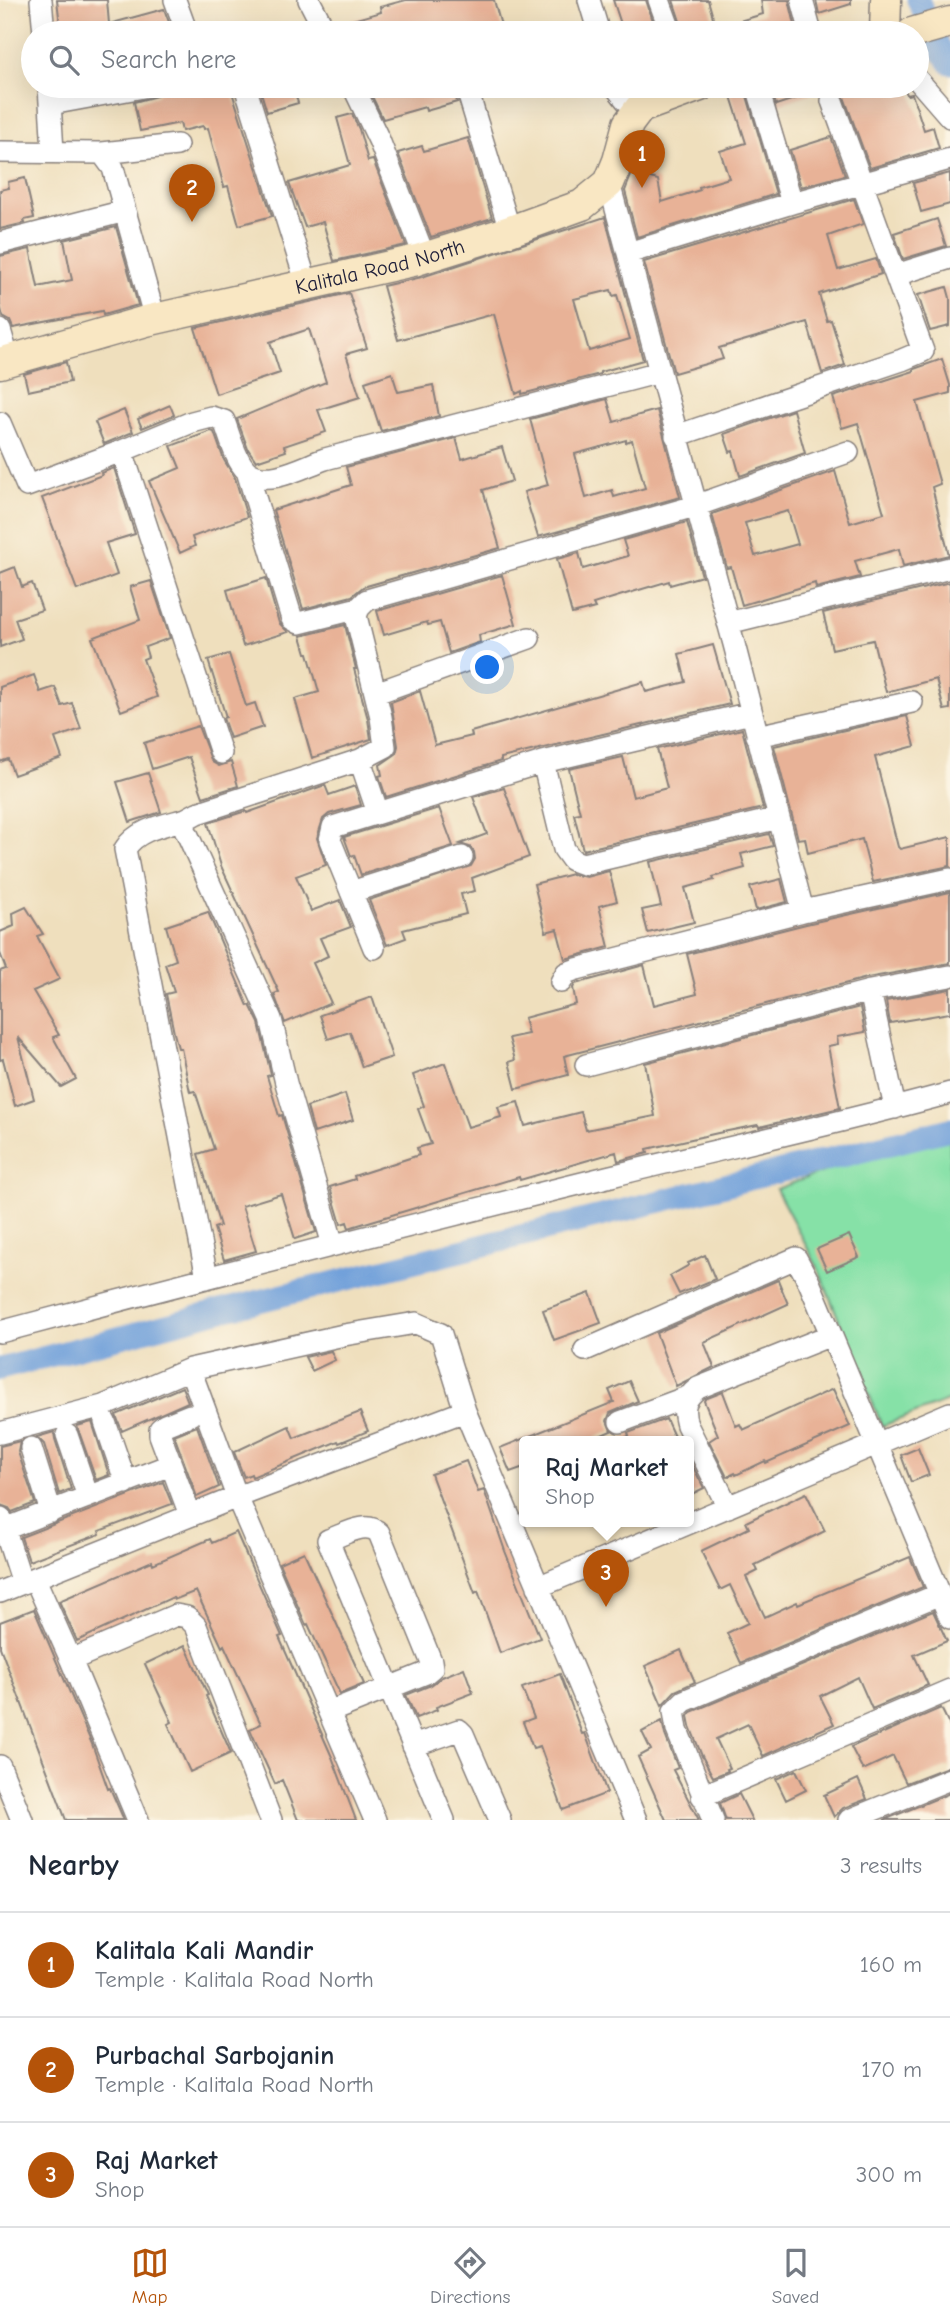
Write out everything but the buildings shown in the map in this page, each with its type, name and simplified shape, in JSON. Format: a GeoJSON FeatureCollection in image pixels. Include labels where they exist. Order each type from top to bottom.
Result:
{"type":"FeatureCollection","features":[{"type":"Feature","properties":{"kind":"street"},"geometry":{"type":"LineString","coordinates":[[41,0],[43,21]]}},
{"type":"Feature","properties":{"kind":"street"},"geometry":{"type":"LineString","coordinates":[[175,0],[183,21]]}},
{"type":"Feature","properties":{"kind":"street"},"geometry":{"type":"LineString","coordinates":[[309,0],[320,21]]}},
{"type":"Feature","properties":{"kind":"street"},"geometry":{"type":"LineString","coordinates":[[589,0],[595,21]]}},
{"type":"Feature","properties":{"kind":"street"},"geometry":{"type":"LineString","coordinates":[[659,0],[667,21]]}},
{"type":"Feature","properties":{"kind":"street"},"geometry":{"type":"LineString","coordinates":[[802,0],[808,21]]}},
{"type":"Feature","properties":{"kind":"street"},"geometry":{"type":"LineString","coordinates":[[885,21],[886,0]]}},
{"type":"Feature","properties":{"kind":"street"},"geometry":{"type":"LineString","coordinates":[[929,28],[950,22]]}},
{"type":"Feature","properties":{"kind":"street"},"geometry":{"type":"LineString","coordinates":[[929,93],[950,117]]}},
{"type":"Feature","properties":{"kind":"street"},"geometry":{"type":"LineString","coordinates":[[50,98],[53,152]]}},
{"type":"Feature","properties":{"kind":"street"},"geometry":{"type":"LineString","coordinates":[[249,98],[307,285]]}},
{"type":"Feature","properties":{"kind":"street"},"geometry":{"type":"LineString","coordinates":[[359,98],[379,140],[425,258]]}},
{"type":"Feature","properties":{"kind":"street"},"geometry":{"type":"LineString","coordinates":[[470,98],[510,231]]}},
{"type":"Feature","properties":{"kind":"street"},"geometry":{"type":"LineString","coordinates":[[624,98],[640,108]]}},
{"type":"Feature","properties":{"kind":"street"},"geometry":{"type":"LineString","coordinates":[[665,98],[640,108],[628,124],[609,183],[803,911]]}},
{"type":"Feature","properties":{"kind":"street"},"geometry":{"type":"LineString","coordinates":[[761,98],[792,203]]}},
{"type":"Feature","properties":{"kind":"street"},"geometry":{"type":"LineString","coordinates":[[676,436],[923,351],[832,101]]}},
{"type":"Feature","properties":{"kind":"street"},"geometry":{"type":"LineString","coordinates":[[0,152],[102,153],[177,145]]}},
{"type":"Feature","properties":{"kind":"street"},"geometry":{"type":"LineString","coordinates":[[102,153],[113,168],[155,319]]}},
{"type":"Feature","properties":{"kind":"street"},"geometry":{"type":"LineString","coordinates":[[628,253],[950,159]]}},
{"type":"Feature","properties":{"kind":"street","name":"Kalitala Road North"},"geometry":{"type":"LineString","coordinates":[[4,362],[155,319],[425,258],[582,205],[609,183]]}},
{"type":"Feature","properties":{"kind":"street"},"geometry":{"type":"LineString","coordinates":[[0,243],[125,211]]}},
{"type":"Feature","properties":{"kind":"street"},"geometry":{"type":"LineString","coordinates":[[896,275],[950,258]]}},
{"type":"Feature","properties":{"kind":"street"},"geometry":{"type":"LineString","coordinates":[[0,330],[4,362]]}},
{"type":"Feature","properties":{"kind":"street"},"geometry":{"type":"LineString","coordinates":[[247,471],[261,477],[275,477],[325,459],[660,372]]}},
{"type":"Feature","properties":{"kind":"street"},"geometry":{"type":"LineString","coordinates":[[0,423],[27,486],[192,422],[211,417],[224,421],[239,460],[247,471],[292,619],[299,623],[359,608]]}},
{"type":"Feature","properties":{"kind":"street"},"geometry":{"type":"LineString","coordinates":[[122,451],[220,752]]}},
{"type":"Feature","properties":{"kind":"street"},"geometry":{"type":"LineString","coordinates":[[207,1279],[125,849],[130,841],[141,833],[197,813],[360,761],[385,747],[376,693],[356,617],[359,608],[367,600],[695,506],[848,452]]}},
{"type":"Feature","properties":{"kind":"street"},"geometry":{"type":"LineString","coordinates":[[728,623],[950,568]]}},
{"type":"Feature","properties":{"kind":"street"},"geometry":{"type":"LineString","coordinates":[[376,693],[529,638]]}},
{"type":"Feature","properties":{"kind":"street"},"geometry":{"type":"LineString","coordinates":[[757,736],[912,702]]}},
{"type":"Feature","properties":{"kind":"street"},"geometry":{"type":"LineString","coordinates":[[374,948],[330,840],[333,827],[543,762],[751,713]]}},
{"type":"Feature","properties":{"kind":"street"},"geometry":{"type":"LineString","coordinates":[[360,761],[378,813]]}},
{"type":"Feature","properties":{"kind":"street"},"geometry":{"type":"LineString","coordinates":[[543,762],[564,849],[572,860],[583,864],[779,818]]}},
{"type":"Feature","properties":{"kind":"street"},"geometry":{"type":"LineString","coordinates":[[186,819],[185,829],[271,1019],[286,1083],[333,1245]]}},
{"type":"Feature","properties":{"kind":"street"},"geometry":{"type":"LineString","coordinates":[[351,892],[462,857]]}},
{"type":"Feature","properties":{"kind":"street"},"geometry":{"type":"LineString","coordinates":[[561,982],[566,973],[577,969],[803,911],[950,878]]}},
{"type":"Feature","properties":{"kind":"street"},"geometry":{"type":"LineString","coordinates":[[586,1065],[870,991],[950,976]]}},
{"type":"Feature","properties":{"kind":"street"},"geometry":{"type":"LineString","coordinates":[[870,991],[895,1108]]}},
{"type":"Feature","properties":{"kind":"street"},"geometry":{"type":"LineString","coordinates":[[0,1332],[333,1245],[950,1093]]}},
{"type":"Feature","properties":{"kind":"street"},"geometry":{"type":"LineString","coordinates":[[585,1350],[796,1258],[809,1282],[950,1618]]}},
{"type":"Feature","properties":{"kind":"street"},"geometry":{"type":"LineString","coordinates":[[0,1433],[103,1406],[190,1369],[344,1335],[416,1323],[441,1334],[465,1411],[636,1820]]}},
{"type":"Feature","properties":{"kind":"street"},"geometry":{"type":"LineString","coordinates":[[620,1422],[687,1397],[698,1388],[831,1335]]}},
{"type":"Feature","properties":{"kind":"street"},"geometry":{"type":"LineString","coordinates":[[190,1369],[237,1497],[375,1820]]}},
{"type":"Feature","properties":{"kind":"street"},"geometry":{"type":"LineString","coordinates":[[687,1397],[683,1410],[693,1436]]}},
{"type":"Feature","properties":{"kind":"street"},"geometry":{"type":"LineString","coordinates":[[0,1592],[190,1515],[465,1411]]}},
{"type":"Feature","properties":{"kind":"street"},"geometry":{"type":"LineString","coordinates":[[694,1521],[950,1413]]}},
{"type":"Feature","properties":{"kind":"street"},"geometry":{"type":"LineString","coordinates":[[190,1415],[165,1425],[160,1429],[160,1436],[190,1515]]}},
{"type":"Feature","properties":{"kind":"street"},"geometry":{"type":"LineString","coordinates":[[106,1422],[126,1483]]}},
{"type":"Feature","properties":{"kind":"street"},"geometry":{"type":"LineString","coordinates":[[67,1435],[88,1497]]}},
{"type":"Feature","properties":{"kind":"street"},"geometry":{"type":"LineString","coordinates":[[694,1438],[728,1507]]}},
{"type":"Feature","properties":{"kind":"street"},"geometry":{"type":"LineString","coordinates":[[31,1448],[51,1512]]}},
{"type":"Feature","properties":{"kind":"street"},"geometry":{"type":"LineString","coordinates":[[138,1820],[71,1660],[2,1523],[51,1512],[170,1465]]}},
{"type":"Feature","properties":{"kind":"street"},"geometry":{"type":"LineString","coordinates":[[329,1712],[389,1687],[426,1673],[432,1668],[379,1533],[366,1526],[328,1541],[389,1687],[444,1820]]}},
{"type":"Feature","properties":{"kind":"street"},"geometry":{"type":"LineString","coordinates":[[538,1587],[680,1527]]}},
{"type":"Feature","properties":{"kind":"street"},"geometry":{"type":"LineString","coordinates":[[713,1820],[677,1730],[674,1711],[684,1701],[940,1594]]}},
{"type":"Feature","properties":{"kind":"street"},"geometry":{"type":"LineString","coordinates":[[71,1660],[176,1615],[187,1617],[196,1626],[271,1820]]}},
{"type":"Feature","properties":{"kind":"street"},"geometry":{"type":"LineString","coordinates":[[702,1796],[950,1690]]}},
{"type":"Feature","properties":{"kind":"street"},"geometry":{"type":"LineString","coordinates":[[413,1745],[459,1730],[500,1820]]}},
{"type":"Feature","properties":{"kind":"street"},"geometry":{"type":"LineString","coordinates":[[0,1766],[22,1820]]}},
{"type":"Feature","properties":{"kind":"street"},"geometry":{"type":"LineString","coordinates":[[849,1820],[950,1779]]}},
{"type":"Feature","properties":{"kind":"green space"},"geometry":{"type":"Polygon","coordinates":[[[950,1133],[950,1400],[882,1426],[817,1266],[776,1189],[922,1136],[950,1133]]]}},
{"type":"Feature","properties":{"kind":"waterway"},"geometry":{"type":"LineString","coordinates":[[918,0],[927,21]]}},
{"type":"Feature","properties":{"kind":"waterway"},"geometry":{"type":"LineString","coordinates":[[929,25],[950,63]]}},
{"type":"Feature","properties":{"kind":"waterway"},"geometry":{"type":"LineString","coordinates":[[0,1369],[231,1308],[950,1129]]}},
{"type":"Feature","properties":{"kind":"place","name":"Kalitala Kali Mandir"},"geometry":{"type":"Point","coordinates":[642,188]}},
{"type":"Feature","properties":{"kind":"place","name":"Purbachal Sarbojanin"},"geometry":{"type":"Point","coordinates":[192,222]}},
{"type":"Feature","properties":{"kind":"place","name":"Raj Market"},"geometry":{"type":"Point","coordinates":[606,1607]}}]}
